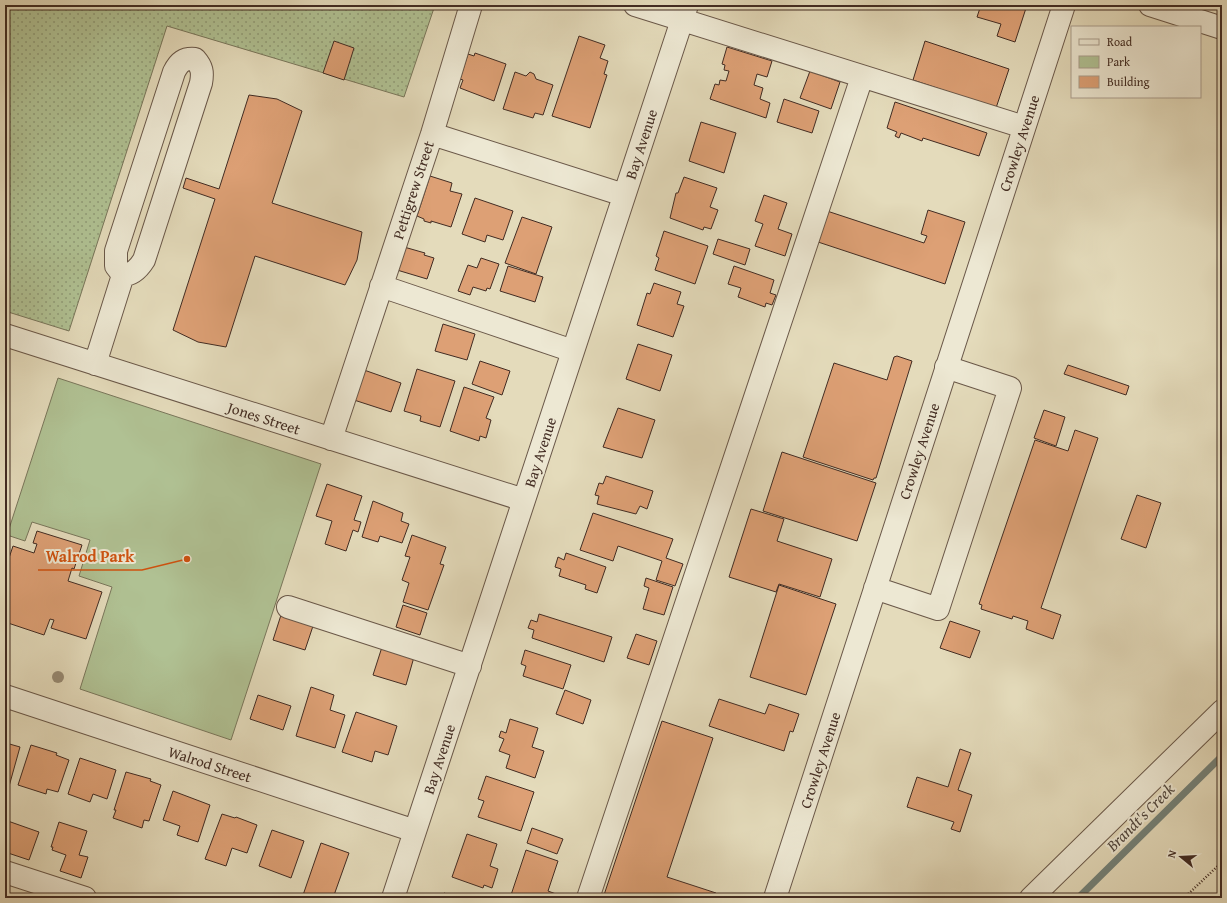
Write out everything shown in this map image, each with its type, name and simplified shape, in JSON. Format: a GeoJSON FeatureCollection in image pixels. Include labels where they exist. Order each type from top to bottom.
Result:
{"type":"FeatureCollection","features":[{"type":"Feature","properties":{"kind":"street"},"geometry":{"type":"LineString","coordinates":[[432,134],[472,5]]}},
{"type":"Feature","properties":{"kind":"street"},"geometry":{"type":"LineString","coordinates":[[635,5],[684,12],[862,77],[1024,127]]}},
{"type":"Feature","properties":{"kind":"street","name":"Crowley Avenue"},"geometry":{"type":"LineString","coordinates":[[775,898],[1064,5]]}},
{"type":"Feature","properties":{"kind":"street"},"geometry":{"type":"LineString","coordinates":[[1150,5],[1222,28]]}},
{"type":"Feature","properties":{"kind":"street","name":"Bay Avenue"},"geometry":{"type":"LineString","coordinates":[[393,898],[684,12]]}},
{"type":"Feature","properties":{"kind":"street"},"geometry":{"type":"LineString","coordinates":[[195,59],[201,65],[203,73],[201,83],[144,260],[136,271],[129,275],[123,275],[116,266],[116,251],[174,72],[182,61],[195,59]]}},
{"type":"Feature","properties":{"kind":"street"},"geometry":{"type":"LineString","coordinates":[[588,898],[862,77]]}},
{"type":"Feature","properties":{"kind":"street","name":"Pettigrew Street"},"geometry":{"type":"LineString","coordinates":[[331,439],[432,134],[624,195]]}},
{"type":"Feature","properties":{"kind":"street"},"geometry":{"type":"LineString","coordinates":[[94,364],[123,275]]}},
{"type":"Feature","properties":{"kind":"street"},"geometry":{"type":"LineString","coordinates":[[381,286],[573,351]]}},
{"type":"Feature","properties":{"kind":"street","name":"Jones Street"},"geometry":{"type":"LineString","coordinates":[[5,335],[524,500]]}},
{"type":"Feature","properties":{"kind":"street"},"geometry":{"type":"LineString","coordinates":[[875,588],[938,609],[1010,388],[946,367]]}},
{"type":"Feature","properties":{"kind":"street"},"geometry":{"type":"LineString","coordinates":[[288,607],[470,666]]}},
{"type":"Feature","properties":{"kind":"street","name":"Walrod Street"},"geometry":{"type":"LineString","coordinates":[[5,696],[415,831]]}},
{"type":"Feature","properties":{"kind":"street"},"geometry":{"type":"LineString","coordinates":[[1031,898],[1222,711]]}},
{"type":"Feature","properties":{"kind":"street"},"geometry":{"type":"LineString","coordinates":[[5,872],[84,898]]}},
{"type":"Feature","properties":{"kind":"path"},"geometry":{"type":"LineString","coordinates":[[1184,898],[1222,862]]}},
{"type":"Feature","properties":{"kind":"green space"},"geometry":{"type":"Polygon","coordinates":[[[5,5],[435,5],[404,97],[167,26],[69,331],[5,311],[5,5]]]}},
{"type":"Feature","properties":{"kind":"green space"},"geometry":{"type":"Polygon","coordinates":[[[58,378],[321,464],[231,740],[80,689],[112,587],[79,576],[90,540],[32,522],[25,541],[7,535],[58,378]]]}},
{"type":"Feature","properties":{"kind":"building"},"geometry":{"type":"Polygon","coordinates":[[[981,5],[1027,5],[1015,42],[997,36],[1001,24],[977,17],[981,5]]]}},
{"type":"Feature","properties":{"kind":"building"},"geometry":{"type":"Polygon","coordinates":[[[579,36],[605,45],[600,58],[608,61],[604,74],[607,75],[590,128],[552,116],[579,36]]]}},
{"type":"Feature","properties":{"kind":"building"},"geometry":{"type":"Polygon","coordinates":[[[334,41],[354,48],[344,80],[323,73],[334,41]]]}},
{"type":"Feature","properties":{"kind":"building"},"geometry":{"type":"Polygon","coordinates":[[[925,41],[1009,69],[996,108],[913,80],[925,41]]]}},
{"type":"Feature","properties":{"kind":"building"},"geometry":{"type":"Polygon","coordinates":[[[727,47],[772,61],[767,77],[757,74],[754,85],[763,88],[760,99],[770,103],[766,118],[710,99],[715,84],[719,85],[720,80],[726,81],[729,71],[724,70],[725,65],[722,64],[727,47]]]}},
{"type":"Feature","properties":{"kind":"building"},"geometry":{"type":"Polygon","coordinates":[[[475,53],[506,64],[494,101],[460,88],[463,80],[460,79],[468,54],[474,56],[475,53]]]}},
{"type":"Feature","properties":{"kind":"building"},"geometry":{"type":"Polygon","coordinates":[[[810,71],[840,82],[831,109],[800,98],[810,71]]]}},
{"type":"Feature","properties":{"kind":"building"},"geometry":{"type":"Polygon","coordinates":[[[515,72],[526,76],[530,72],[534,74],[536,79],[553,85],[543,115],[535,113],[533,118],[503,109],[515,72]]]}},
{"type":"Feature","properties":{"kind":"building"},"geometry":{"type":"Polygon","coordinates":[[[249,95],[277,99],[302,111],[272,203],[362,232],[357,260],[345,285],[255,256],[226,347],[198,342],[173,330],[215,199],[183,188],[186,178],[219,189],[249,95]]]}},
{"type":"Feature","properties":{"kind":"building"},"geometry":{"type":"Polygon","coordinates":[[[784,99],[819,111],[812,133],[777,122],[784,99]]]}},
{"type":"Feature","properties":{"kind":"building"},"geometry":{"type":"Polygon","coordinates":[[[895,102],[987,133],[979,156],[923,138],[922,141],[901,133],[899,138],[895,136],[897,132],[887,128],[895,102]]]}},
{"type":"Feature","properties":{"kind":"building"},"geometry":{"type":"Polygon","coordinates":[[[701,122],[736,133],[724,173],[689,161],[701,122]]]}},
{"type":"Feature","properties":{"kind":"building"},"geometry":{"type":"Polygon","coordinates":[[[430,176],[452,183],[450,191],[462,194],[451,227],[431,221],[431,223],[424,221],[424,219],[417,216],[430,176]]]}},
{"type":"Feature","properties":{"kind":"building"},"geometry":{"type":"Polygon","coordinates":[[[684,177],[717,188],[710,207],[718,210],[711,229],[704,227],[703,230],[670,218],[676,193],[678,193],[684,177]]]}},
{"type":"Feature","properties":{"kind":"building"},"geometry":{"type":"Polygon","coordinates":[[[764,195],[787,203],[778,229],[792,234],[785,256],[755,246],[763,224],[755,221],[764,195]]]}},
{"type":"Feature","properties":{"kind":"building"},"geometry":{"type":"Polygon","coordinates":[[[475,198],[513,211],[503,240],[487,235],[485,242],[462,234],[475,198]]]}},
{"type":"Feature","properties":{"kind":"building"},"geometry":{"type":"Polygon","coordinates":[[[824,210],[924,243],[927,236],[921,234],[928,210],[965,222],[945,284],[815,241],[824,210]]]}},
{"type":"Feature","properties":{"kind":"building"},"geometry":{"type":"Polygon","coordinates":[[[522,217],[552,227],[536,274],[505,263],[522,217]]]}},
{"type":"Feature","properties":{"kind":"building"},"geometry":{"type":"Polygon","coordinates":[[[664,231],[708,246],[695,284],[655,270],[659,258],[656,256],[664,231]]]}},
{"type":"Feature","properties":{"kind":"building"},"geometry":{"type":"Polygon","coordinates":[[[718,239],[750,249],[745,265],[713,254],[718,239]]]}},
{"type":"Feature","properties":{"kind":"building"},"geometry":{"type":"Polygon","coordinates":[[[404,247],[425,253],[424,255],[434,258],[427,279],[397,270],[404,247]]]}},
{"type":"Feature","properties":{"kind":"building"},"geometry":{"type":"Polygon","coordinates":[[[481,258],[499,264],[490,289],[487,288],[486,291],[473,287],[470,295],[458,291],[468,265],[477,268],[481,258]]]}},
{"type":"Feature","properties":{"kind":"building"},"geometry":{"type":"Polygon","coordinates":[[[508,266],[543,277],[535,302],[500,291],[508,266]]]}},
{"type":"Feature","properties":{"kind":"building"},"geometry":{"type":"Polygon","coordinates":[[[734,266],[774,280],[770,293],[776,295],[772,305],[766,303],[765,307],[738,297],[741,288],[728,284],[734,266]]]}},
{"type":"Feature","properties":{"kind":"building"},"geometry":{"type":"Polygon","coordinates":[[[654,283],[681,292],[677,304],[684,306],[673,337],[637,325],[647,293],[650,294],[654,283]]]}},
{"type":"Feature","properties":{"kind":"building"},"geometry":{"type":"Polygon","coordinates":[[[443,324],[475,334],[467,360],[435,351],[443,324]]]}},
{"type":"Feature","properties":{"kind":"building"},"geometry":{"type":"Polygon","coordinates":[[[638,344],[672,355],[660,391],[626,379],[638,344]]]}},
{"type":"Feature","properties":{"kind":"building"},"geometry":{"type":"Polygon","coordinates":[[[897,356],[912,361],[876,478],[873,480],[803,457],[834,363],[887,380],[894,357],[897,356]]]}},
{"type":"Feature","properties":{"kind":"building"},"geometry":{"type":"Polygon","coordinates":[[[480,361],[510,371],[502,395],[472,384],[480,361]]]}},
{"type":"Feature","properties":{"kind":"building"},"geometry":{"type":"Polygon","coordinates":[[[1068,365],[1129,386],[1126,395],[1064,374],[1068,365]]]}},
{"type":"Feature","properties":{"kind":"building"},"geometry":{"type":"Polygon","coordinates":[[[417,369],[455,381],[440,427],[420,421],[421,416],[404,411],[417,369]]]}},
{"type":"Feature","properties":{"kind":"building"},"geometry":{"type":"Polygon","coordinates":[[[364,370],[401,383],[391,412],[354,400],[364,370]]]}},
{"type":"Feature","properties":{"kind":"building"},"geometry":{"type":"Polygon","coordinates":[[[464,387],[494,397],[486,418],[491,420],[486,438],[480,436],[479,441],[450,431],[464,387]]]}},
{"type":"Feature","properties":{"kind":"building"},"geometry":{"type":"Polygon","coordinates":[[[618,408],[655,420],[642,458],[603,447],[618,408]]]}},
{"type":"Feature","properties":{"kind":"building"},"geometry":{"type":"Polygon","coordinates":[[[1044,410],[1065,417],[1056,446],[1034,438],[1044,410]]]}},
{"type":"Feature","properties":{"kind":"building"},"geometry":{"type":"Polygon","coordinates":[[[1075,430],[1098,438],[1041,608],[1061,615],[1053,639],[1026,629],[1028,621],[1013,616],[1012,619],[981,609],[982,605],[979,604],[1035,440],[1068,451],[1075,430]]]}},
{"type":"Feature","properties":{"kind":"building"},"geometry":{"type":"Polygon","coordinates":[[[782,452],[876,483],[857,541],[763,511],[782,452]]]}},
{"type":"Feature","properties":{"kind":"building"},"geometry":{"type":"Polygon","coordinates":[[[606,476],[653,491],[647,509],[640,506],[636,514],[597,504],[599,496],[595,495],[599,483],[603,484],[606,476]]]}},
{"type":"Feature","properties":{"kind":"building"},"geometry":{"type":"Polygon","coordinates":[[[327,484],[362,496],[354,520],[361,522],[358,532],[353,530],[346,551],[325,544],[332,521],[316,516],[327,484]]]}},
{"type":"Feature","properties":{"kind":"building"},"geometry":{"type":"Polygon","coordinates":[[[1137,495],[1161,503],[1146,548],[1121,539],[1137,495]]]}},
{"type":"Feature","properties":{"kind":"building"},"geometry":{"type":"Polygon","coordinates":[[[373,501],[403,513],[401,521],[409,524],[402,543],[380,536],[378,542],[362,537],[373,501]]]}},
{"type":"Feature","properties":{"kind":"building"},"geometry":{"type":"Polygon","coordinates":[[[751,509],[784,519],[777,541],[832,559],[820,597],[779,584],[776,592],[729,577],[751,509]]]}},
{"type":"Feature","properties":{"kind":"building"},"geometry":{"type":"Polygon","coordinates":[[[593,513],[673,539],[666,558],[683,564],[675,586],[656,580],[662,561],[618,546],[613,561],[580,550],[593,513]]]}},
{"type":"Feature","properties":{"kind":"building"},"geometry":{"type":"Polygon","coordinates":[[[37,531],[82,545],[74,569],[72,568],[68,581],[102,592],[86,639],[51,628],[54,620],[50,619],[44,635],[5,622],[5,560],[8,561],[13,546],[34,553],[37,544],[33,543],[37,531]]]}},
{"type":"Feature","properties":{"kind":"building"},"geometry":{"type":"Polygon","coordinates":[[[412,535],[446,547],[440,564],[444,565],[428,610],[403,602],[409,583],[402,580],[410,557],[405,556],[412,535]]]}},
{"type":"Feature","properties":{"kind":"building"},"geometry":{"type":"Polygon","coordinates":[[[566,553],[606,567],[597,593],[585,589],[586,585],[559,576],[561,569],[555,567],[558,557],[564,560],[566,553]]]}},
{"type":"Feature","properties":{"kind":"building"},"geometry":{"type":"Polygon","coordinates":[[[646,578],[673,587],[664,615],[643,609],[649,588],[644,586],[646,578]]]}},
{"type":"Feature","properties":{"kind":"building"},"geometry":{"type":"Polygon","coordinates":[[[779,585],[836,604],[806,695],[750,677],[779,585]]]}},
{"type":"Feature","properties":{"kind":"building"},"geometry":{"type":"Polygon","coordinates":[[[403,605],[427,613],[420,635],[396,627],[403,605]]]}},
{"type":"Feature","properties":{"kind":"building"},"geometry":{"type":"Polygon","coordinates":[[[539,614],[612,637],[604,662],[532,638],[534,630],[528,628],[531,620],[537,622],[539,614]]]}},
{"type":"Feature","properties":{"kind":"building"},"geometry":{"type":"Polygon","coordinates":[[[281,615],[313,626],[305,650],[273,640],[281,615]]]}},
{"type":"Feature","properties":{"kind":"building"},"geometry":{"type":"Polygon","coordinates":[[[950,621],[980,631],[970,658],[940,648],[950,621]]]}},
{"type":"Feature","properties":{"kind":"building"},"geometry":{"type":"Polygon","coordinates":[[[636,634],[657,641],[649,665],[627,658],[636,634]]]}},
{"type":"Feature","properties":{"kind":"building"},"geometry":{"type":"Polygon","coordinates":[[[382,647],[414,657],[406,685],[373,675],[382,647]]]}},
{"type":"Feature","properties":{"kind":"building"},"geometry":{"type":"Polygon","coordinates":[[[525,650],[571,665],[563,689],[523,676],[526,666],[521,664],[525,650]]]}},
{"type":"Feature","properties":{"kind":"building"},"geometry":{"type":"Polygon","coordinates":[[[311,687],[334,695],[330,710],[345,715],[335,748],[296,736],[311,687]]]}},
{"type":"Feature","properties":{"kind":"building"},"geometry":{"type":"Polygon","coordinates":[[[565,690],[591,700],[583,724],[556,714],[565,690]]]}},
{"type":"Feature","properties":{"kind":"building"},"geometry":{"type":"Polygon","coordinates":[[[258,695],[291,706],[283,730],[250,719],[258,695]]]}},
{"type":"Feature","properties":{"kind":"building"},"geometry":{"type":"Polygon","coordinates":[[[719,699],[765,714],[769,704],[799,714],[793,732],[790,731],[784,751],[709,726],[719,699]]]}},
{"type":"Feature","properties":{"kind":"building"},"geometry":{"type":"Polygon","coordinates":[[[356,712],[397,726],[388,755],[375,751],[372,762],[342,752],[356,712]]]}},
{"type":"Feature","properties":{"kind":"building"},"geometry":{"type":"Polygon","coordinates":[[[510,719],[538,728],[532,747],[544,751],[535,778],[506,768],[510,755],[499,751],[504,739],[499,737],[501,731],[506,733],[510,719]]]}},
{"type":"Feature","properties":{"kind":"building"},"geometry":{"type":"Polygon","coordinates":[[[662,721],[713,738],[667,877],[716,893],[716,896],[723,898],[603,898],[662,721]]]}},
{"type":"Feature","properties":{"kind":"building"},"geometry":{"type":"Polygon","coordinates":[[[5,737],[7,738],[6,743],[20,747],[8,790],[5,789],[5,737]]]}},
{"type":"Feature","properties":{"kind":"building"},"geometry":{"type":"Polygon","coordinates":[[[31,745],[57,753],[56,755],[69,760],[58,792],[47,789],[46,794],[18,785],[31,745]]]}},
{"type":"Feature","properties":{"kind":"building"},"geometry":{"type":"Polygon","coordinates":[[[960,749],[971,753],[958,790],[972,795],[960,832],[951,829],[954,822],[907,807],[917,777],[948,787],[960,749]]]}},
{"type":"Feature","properties":{"kind":"building"},"geometry":{"type":"Polygon","coordinates":[[[80,758],[116,770],[107,799],[93,794],[90,802],[68,794],[80,758]]]}},
{"type":"Feature","properties":{"kind":"building"},"geometry":{"type":"Polygon","coordinates":[[[126,772],[151,779],[150,781],[161,785],[149,821],[144,820],[142,828],[113,818],[116,810],[114,810],[126,772]]]}},
{"type":"Feature","properties":{"kind":"building"},"geometry":{"type":"Polygon","coordinates":[[[486,776],[534,792],[521,831],[478,817],[484,801],[478,799],[486,776]]]}},
{"type":"Feature","properties":{"kind":"building"},"geometry":{"type":"Polygon","coordinates":[[[173,791],[210,805],[198,842],[177,835],[180,826],[163,820],[173,791]]]}},
{"type":"Feature","properties":{"kind":"building"},"geometry":{"type":"Polygon","coordinates":[[[222,814],[236,817],[257,825],[247,853],[232,848],[226,866],[205,859],[222,814]]]}},
{"type":"Feature","properties":{"kind":"building"},"geometry":{"type":"Polygon","coordinates":[[[5,820],[39,832],[29,860],[5,852],[5,820]]]}},
{"type":"Feature","properties":{"kind":"building"},"geometry":{"type":"Polygon","coordinates":[[[59,822],[87,831],[79,855],[88,857],[81,878],[60,871],[66,855],[52,850],[53,847],[51,847],[59,822]]]}},
{"type":"Feature","properties":{"kind":"building"},"geometry":{"type":"Polygon","coordinates":[[[532,828],[563,839],[557,854],[527,843],[532,828]]]}},
{"type":"Feature","properties":{"kind":"building"},"geometry":{"type":"Polygon","coordinates":[[[272,830],[304,841],[291,878],[259,866],[272,830]]]}},
{"type":"Feature","properties":{"kind":"building"},"geometry":{"type":"Polygon","coordinates":[[[467,834],[497,844],[490,866],[498,869],[492,888],[484,885],[483,888],[452,877],[467,834]]]}},
{"type":"Feature","properties":{"kind":"building"},"geometry":{"type":"Polygon","coordinates":[[[321,843],[349,853],[333,898],[302,898],[321,843]]]}},
{"type":"Feature","properties":{"kind":"building"},"geometry":{"type":"Polygon","coordinates":[[[526,850],[558,861],[548,891],[556,894],[555,898],[510,898],[526,850]]]}},
{"type":"Feature","properties":{"kind":"building"},"geometry":{"type":"Polygon","coordinates":[[[444,893],[460,898],[442,898],[444,893]]]}},
{"type":"Feature","properties":{"kind":"waterway","name":"Brandt's Creek"},"geometry":{"type":"LineString","coordinates":[[1078,898],[1222,756]]}},
{"type":"Feature","properties":{"kind":"place","name":"Walrod Park"},"geometry":{"type":"Point","coordinates":[187,559]}}]}
